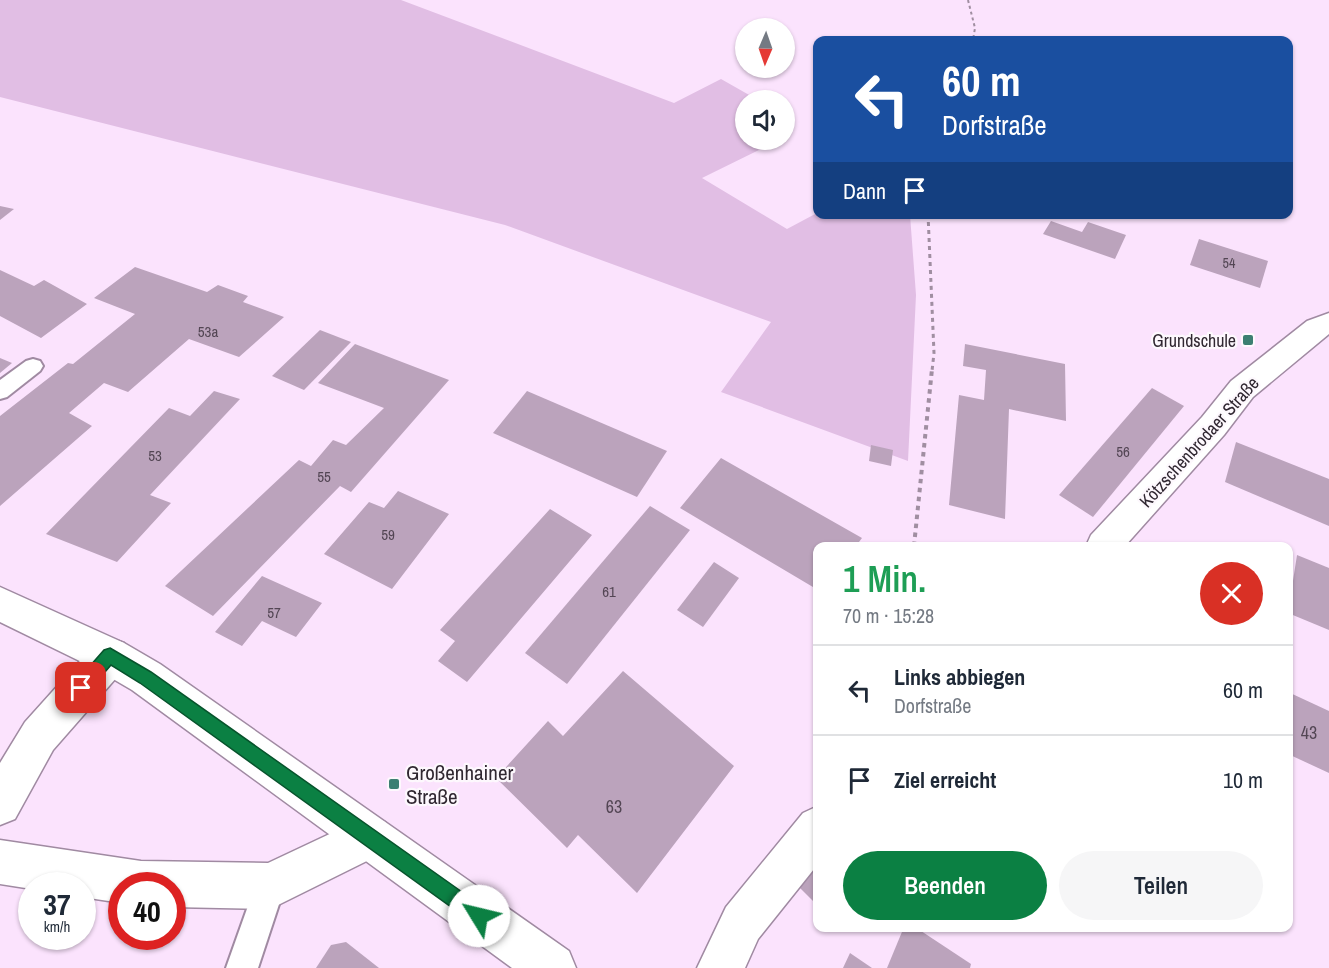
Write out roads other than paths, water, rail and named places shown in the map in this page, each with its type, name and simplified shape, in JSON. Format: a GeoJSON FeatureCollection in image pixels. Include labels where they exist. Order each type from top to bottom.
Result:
{"type":"FeatureCollection","features":[{"type":"Feature","properties":{"kind":"street","name":"Kötzschenbrodaer Straße"},"geometry":{"type":"LineString","coordinates":[[1107,542],[1213,426],[1242,389],[1317,328],[1329,323]]}},
{"type":"Feature","properties":{"kind":"street"},"geometry":{"type":"LineString","coordinates":[[0,604],[110,656],[146,677],[552,968]]}},
{"type":"Feature","properties":{"kind":"street"},"geometry":{"type":"LineString","coordinates":[[0,804],[39,736],[110,656]]}},
{"type":"Feature","properties":{"kind":"street"},"geometry":{"type":"LineString","coordinates":[[721,968],[742,923],[813,834]]}},
{"type":"Feature","properties":{"kind":"street"},"geometry":{"type":"LineString","coordinates":[[0,862],[141,884],[270,886],[370,837]]}},
{"type":"Feature","properties":{"kind":"lane"},"geometry":{"type":"LineString","coordinates":[[0,391],[33,366]]}},
{"type":"Feature","properties":{"kind":"lane"},"geometry":{"type":"LineString","coordinates":[[242,968],[270,886]]}},
{"type":"Feature","properties":{"kind":"place","name":"Grundschule"},"geometry":{"type":"Point","coordinates":[1248,340]}},
{"type":"Feature","properties":{"kind":"place","name":"Großenhainer Straße"},"geometry":{"type":"Point","coordinates":[394,784]}}]}
